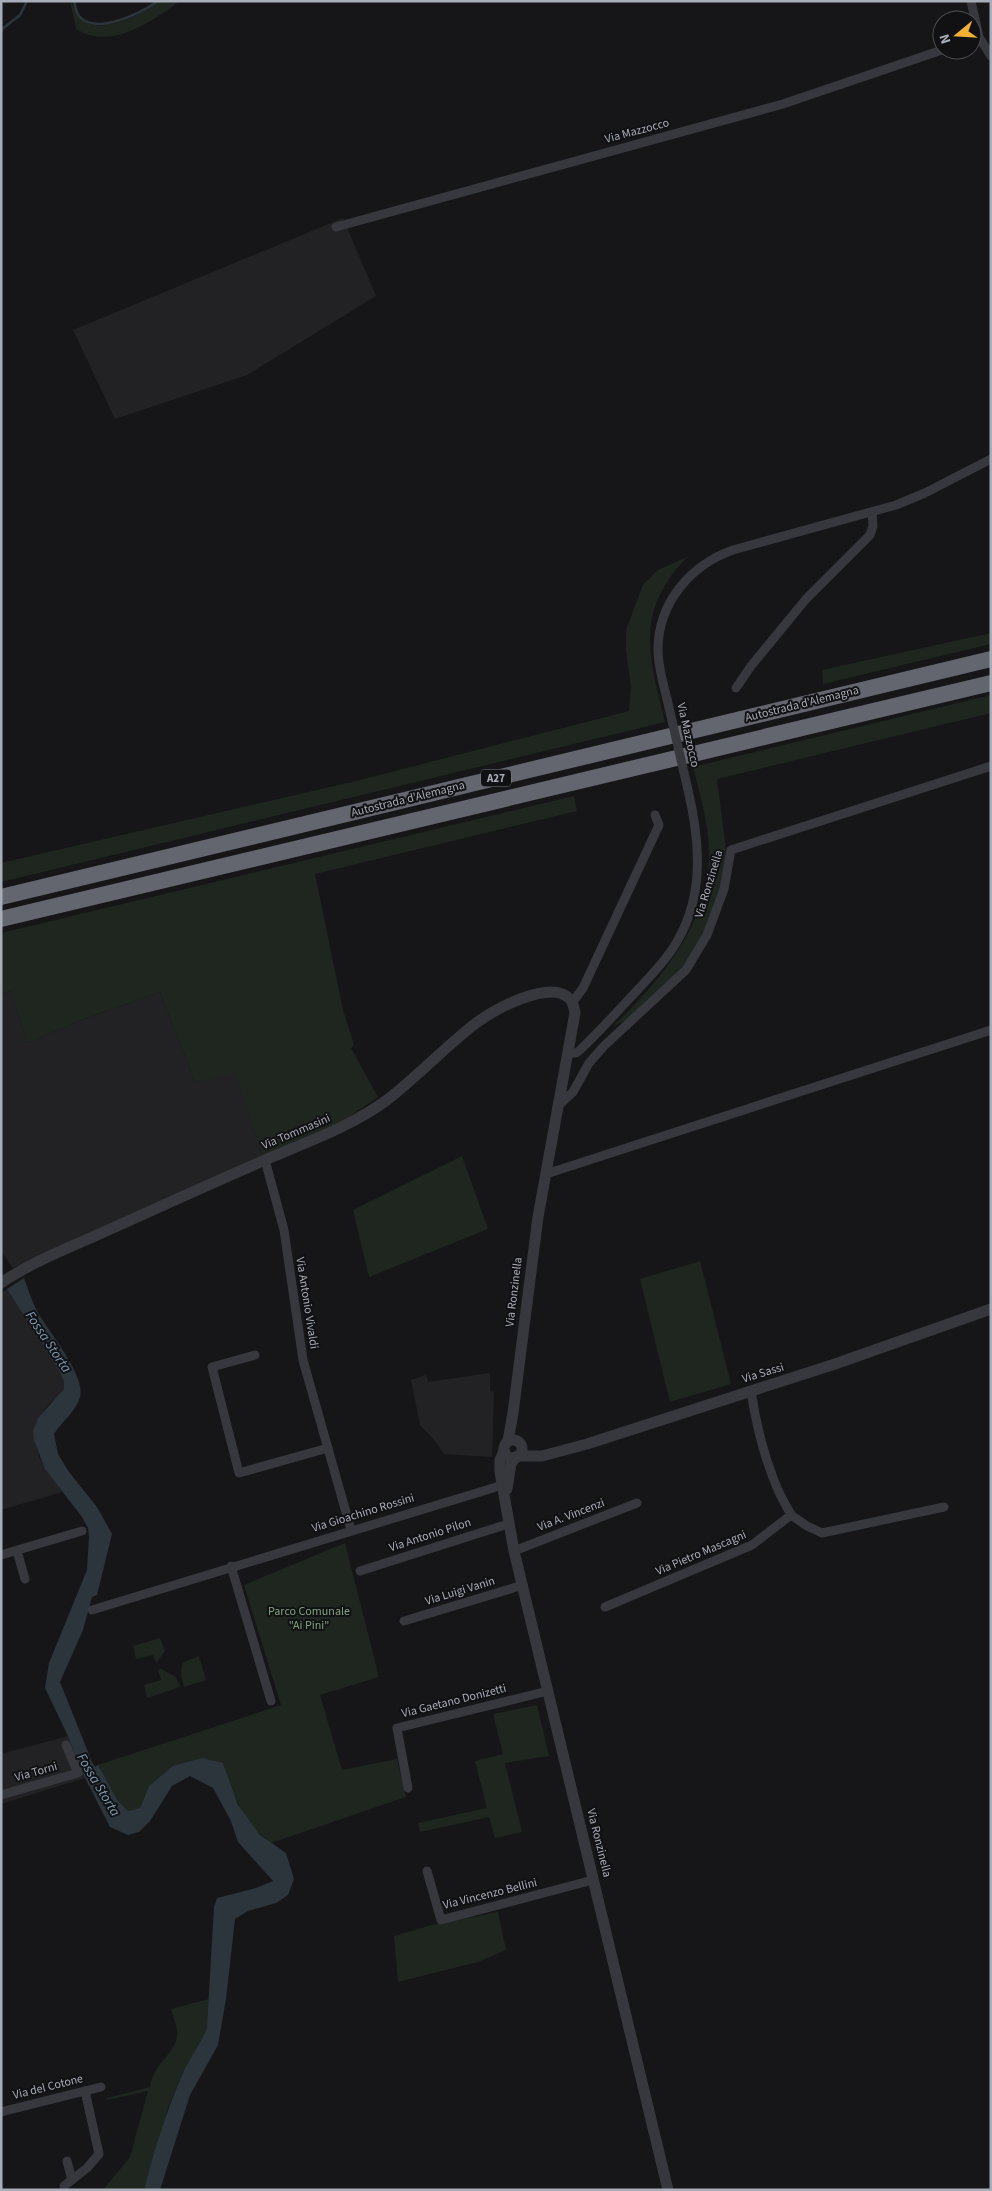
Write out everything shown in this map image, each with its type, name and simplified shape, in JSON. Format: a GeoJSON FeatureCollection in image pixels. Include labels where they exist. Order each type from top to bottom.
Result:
{"type":"FeatureCollection","features":[{"type":"Feature","properties":{"kind":"highway","name":"Autostrada d'Alemagna"},"geometry":{"type":"LineString","coordinates":[[1,897],[991,659]]}},
{"type":"Feature","properties":{"kind":"highway","name":"Autostrada d'Alemagna"},"geometry":{"type":"LineString","coordinates":[[1,919],[991,683]]}},
{"type":"Feature","properties":{"kind":"street"},"geometry":{"type":"LineString","coordinates":[[982,45],[991,56]]}},
{"type":"Feature","properties":{"kind":"street","name":"Via Mazzocco"},"geometry":{"type":"LineString","coordinates":[[336,227],[783,104],[932,53]]}},
{"type":"Feature","properties":{"kind":"street","name":"Via Mazzocco"},"geometry":{"type":"LineString","coordinates":[[568,1053],[576,1053],[580,1050],[651,976],[670,952],[682,931],[694,898],[698,865],[697,832],[658,655],[660,633],[671,601],[679,588],[693,572],[711,559],[733,550],[872,512],[925,493],[991,459]]}},
{"type":"Feature","properties":{"kind":"street"},"geometry":{"type":"LineString","coordinates":[[736,688],[751,666],[806,599],[870,535],[874,526],[872,512]]}},
{"type":"Feature","properties":{"kind":"street","name":"Via Ronzinella"},"geometry":{"type":"LineString","coordinates":[[557,1108],[573,1092],[589,1063],[604,1046],[686,970],[710,926],[724,889],[731,850],[991,766]]}},
{"type":"Feature","properties":{"kind":"street","name":"Via Ronzinella"},"geometry":{"type":"LineString","coordinates":[[505,1503],[509,1472],[505,1468],[514,1449],[513,1414],[538,1217],[568,1053],[574,1008],[659,825],[655,816]]}},
{"type":"Feature","properties":{"kind":"street","name":"Via Tommasini"},"geometry":{"type":"LineString","coordinates":[[1,1283],[40,1261],[265,1160],[326,1135],[357,1119],[388,1099],[477,1023],[505,1006],[543,992],[565,995],[574,1008]]}},
{"type":"Feature","properties":{"kind":"street"},"geometry":{"type":"LineString","coordinates":[[546,1174],[991,1030]]}},
{"type":"Feature","properties":{"kind":"street","name":"Via Antonio Vivaldi"},"geometry":{"type":"LineString","coordinates":[[265,1160],[284,1230],[303,1360],[351,1530]]}},
{"type":"Feature","properties":{"kind":"street","name":"Via Sassi"},"geometry":{"type":"LineString","coordinates":[[514,1449],[542,1456],[596,1441],[844,1361],[991,1309]]}},
{"type":"Feature","properties":{"kind":"street"},"geometry":{"type":"LineString","coordinates":[[255,1355],[212,1367],[240,1473],[328,1448]]}},
{"type":"Feature","properties":{"kind":"street"},"geometry":{"type":"LineString","coordinates":[[751,1391],[757,1421],[774,1476],[791,1515],[807,1526],[822,1533],[944,1507]]}},
{"type":"Feature","properties":{"kind":"street","name":"Via Ronzinella"},"geometry":{"type":"LineString","coordinates":[[514,1449],[500,1466],[508,1524],[668,2190]]}},
{"type":"Feature","properties":{"kind":"street","name":"Via Gioachino Rossini"},"geometry":{"type":"LineString","coordinates":[[92,1610],[231,1566],[503,1485]]}},
{"type":"Feature","properties":{"kind":"street","name":"Via A. Vincenzi"},"geometry":{"type":"LineString","coordinates":[[514,1551],[637,1503]]}},
{"type":"Feature","properties":{"kind":"street","name":"Via Pietro Mascagni"},"geometry":{"type":"LineString","coordinates":[[604,1607],[752,1544],[791,1515]]}},
{"type":"Feature","properties":{"kind":"street","name":"Via Antonio Pilon"},"geometry":{"type":"LineString","coordinates":[[360,1571],[508,1524]]}},
{"type":"Feature","properties":{"kind":"street"},"geometry":{"type":"LineString","coordinates":[[1,1555],[82,1531]]}},
{"type":"Feature","properties":{"kind":"street"},"geometry":{"type":"LineString","coordinates":[[17,1551],[25,1579]]}},
{"type":"Feature","properties":{"kind":"street"},"geometry":{"type":"LineString","coordinates":[[231,1566],[271,1701]]}},
{"type":"Feature","properties":{"kind":"street","name":"Via Luigi Vanin"},"geometry":{"type":"LineString","coordinates":[[404,1621],[523,1585]]}},
{"type":"Feature","properties":{"kind":"street","name":"Via Gaetano Donizetti"},"geometry":{"type":"LineString","coordinates":[[408,1788],[397,1728],[548,1691]]}},
{"type":"Feature","properties":{"kind":"street","name":"Via Torni"},"geometry":{"type":"LineString","coordinates":[[1,1795],[78,1773],[66,1745]]}},
{"type":"Feature","properties":{"kind":"street","name":"Via Vincenzo Bellini"},"geometry":{"type":"LineString","coordinates":[[427,1872],[441,1920],[593,1880]]}},
{"type":"Feature","properties":{"kind":"street","name":"Via del Cotone"},"geometry":{"type":"LineString","coordinates":[[1,2112],[101,2087]]}},
{"type":"Feature","properties":{"kind":"street"},"geometry":{"type":"LineString","coordinates":[[64,2186],[87,2168],[99,2154],[84,2091]]}},
{"type":"Feature","properties":{"kind":"street"},"geometry":{"type":"LineString","coordinates":[[67,2161],[72,2180]]}},
{"type":"Feature","properties":{"kind":"shaded area"},"geometry":{"type":"Polygon","coordinates":[[[343,218],[376,296],[247,375],[115,419],[73,330],[343,218]]]}},
{"type":"Feature","properties":{"kind":"shaded area"},"geometry":{"type":"Polygon","coordinates":[[[11,990],[27,1043],[89,1017],[160,992],[195,1082],[235,1072],[264,1160],[13,1268],[1,1251],[1,994],[11,990]]]}},
{"type":"Feature","properties":{"kind":"shaded area"},"geometry":{"type":"Polygon","coordinates":[[[7,1289],[60,1372],[64,1382],[64,1389],[38,1418],[33,1432],[39,1456],[45,1469],[63,1492],[1,1510],[1,1293],[7,1289]]]}},
{"type":"Feature","properties":{"kind":"shaded area"},"geometry":{"type":"Polygon","coordinates":[[[490,1373],[490,1391],[494,1392],[492,1457],[444,1454],[420,1425],[411,1380],[426,1375],[428,1382],[490,1373]]]}},
{"type":"Feature","properties":{"kind":"shaded area"},"geometry":{"type":"Polygon","coordinates":[[[68,1736],[85,1778],[1,1804],[1,1754],[68,1736]]]}},
{"type":"Feature","properties":{"kind":"green space"},"geometry":{"type":"Polygon","coordinates":[[[70,1],[82,19],[88,23],[104,25],[136,16],[156,2],[180,1],[144,25],[117,35],[103,37],[89,35],[76,29],[70,1]]]}},
{"type":"Feature","properties":{"kind":"green space"},"geometry":{"type":"Polygon","coordinates":[[[687,557],[670,577],[659,597],[650,635],[654,676],[665,722],[1,882],[1,863],[356,781],[629,711],[631,687],[626,651],[626,630],[643,585],[658,570],[687,557]]]}},
{"type":"Feature","properties":{"kind":"green space"},"geometry":{"type":"Polygon","coordinates":[[[991,633],[991,644],[823,684],[822,670],[991,633]]]}},
{"type":"Feature","properties":{"kind":"green space"},"geometry":{"type":"Polygon","coordinates":[[[991,695],[991,713],[717,779],[726,850],[720,906],[690,964],[644,1013],[613,1026],[631,1009],[664,970],[679,949],[701,903],[707,879],[709,843],[704,810],[693,767],[991,695]]]}},
{"type":"Feature","properties":{"kind":"green space"},"geometry":{"type":"Polygon","coordinates":[[[574,796],[577,811],[315,874],[343,1010],[354,1045],[351,1048],[378,1097],[343,1121],[264,1160],[235,1073],[195,1082],[160,992],[89,1017],[27,1043],[11,990],[1,994],[1,933],[574,796]]]}},
{"type":"Feature","properties":{"kind":"green space"},"geometry":{"type":"Polygon","coordinates":[[[462,1156],[488,1229],[369,1277],[353,1210],[462,1156]]]}},
{"type":"Feature","properties":{"kind":"green space"},"geometry":{"type":"Polygon","coordinates":[[[700,1261],[731,1384],[670,1402],[640,1279],[700,1261]]]}},
{"type":"Feature","properties":{"kind":"green space","name":"Parco Comunale \"Ai Pini\""},"geometry":{"type":"Polygon","coordinates":[[[345,1543],[379,1677],[320,1695],[342,1770],[397,1759],[406,1797],[271,1843],[253,1826],[240,1807],[223,1763],[149,1786],[140,1808],[128,1811],[118,1801],[98,1765],[281,1705],[244,1585],[345,1543]]]}},
{"type":"Feature","properties":{"kind":"green space"},"geometry":{"type":"Polygon","coordinates":[[[160,1638],[165,1651],[156,1663],[153,1655],[136,1659],[133,1646],[160,1638]]]}},
{"type":"Feature","properties":{"kind":"green space"},"geometry":{"type":"Polygon","coordinates":[[[199,1656],[206,1680],[184,1687],[181,1674],[182,1663],[199,1656]]]}},
{"type":"Feature","properties":{"kind":"green space"},"geometry":{"type":"Polygon","coordinates":[[[161,1669],[176,1677],[180,1687],[147,1698],[144,1685],[161,1680],[158,1670],[161,1669]]]}},
{"type":"Feature","properties":{"kind":"green space"},"geometry":{"type":"Polygon","coordinates":[[[537,1705],[549,1756],[505,1763],[522,1832],[495,1838],[489,1817],[420,1832],[418,1823],[487,1808],[475,1761],[503,1754],[493,1714],[537,1705]]]}},
{"type":"Feature","properties":{"kind":"green space"},"geometry":{"type":"Polygon","coordinates":[[[498,1912],[506,1950],[478,1962],[398,1982],[394,1936],[432,1925],[498,1912]]]}},
{"type":"Feature","properties":{"kind":"green space"},"geometry":{"type":"Polygon","coordinates":[[[209,1999],[207,2027],[201,2042],[183,2072],[168,2108],[144,2190],[103,2190],[130,2157],[148,2091],[107,2100],[107,2098],[150,2087],[155,2072],[172,2049],[177,2036],[171,2009],[209,1999]]]}},
{"type":"Feature","properties":{"kind":"water"},"geometry":{"type":"Polygon","coordinates":[[[24,1278],[36,1309],[72,1366],[78,1378],[80,1388],[78,1403],[54,1434],[58,1454],[69,1472],[97,1507],[112,1534],[97,1595],[92,1597],[83,1630],[60,1682],[92,1762],[95,1767],[98,1765],[118,1801],[128,1811],[140,1808],[149,1786],[173,1766],[202,1758],[223,1763],[238,1805],[260,1835],[286,1853],[294,1879],[288,1895],[276,1903],[248,1911],[235,1919],[226,1999],[218,2045],[190,2095],[160,2190],[144,2190],[156,2146],[171,2103],[185,2069],[202,2040],[207,2027],[214,1907],[217,1898],[256,1888],[273,1881],[238,1842],[231,1821],[213,1788],[190,1776],[172,1786],[150,1821],[139,1832],[128,1835],[110,1827],[80,1768],[68,1736],[45,1688],[49,1663],[87,1570],[89,1537],[88,1528],[82,1517],[45,1469],[34,1440],[33,1431],[38,1418],[64,1389],[64,1382],[60,1372],[7,1289],[24,1278]]]}},
{"type":"Feature","properties":{"kind":"waterway","name":"Fossa Storta"},"geometry":{"type":"LineString","coordinates":[[1,30],[20,15],[27,1]]}},
{"type":"Feature","properties":{"kind":"waterway","name":"Fossa Storta"},"geometry":{"type":"LineString","coordinates":[[74,1],[79,16],[87,22],[96,24],[118,21],[158,1]]}}]}
